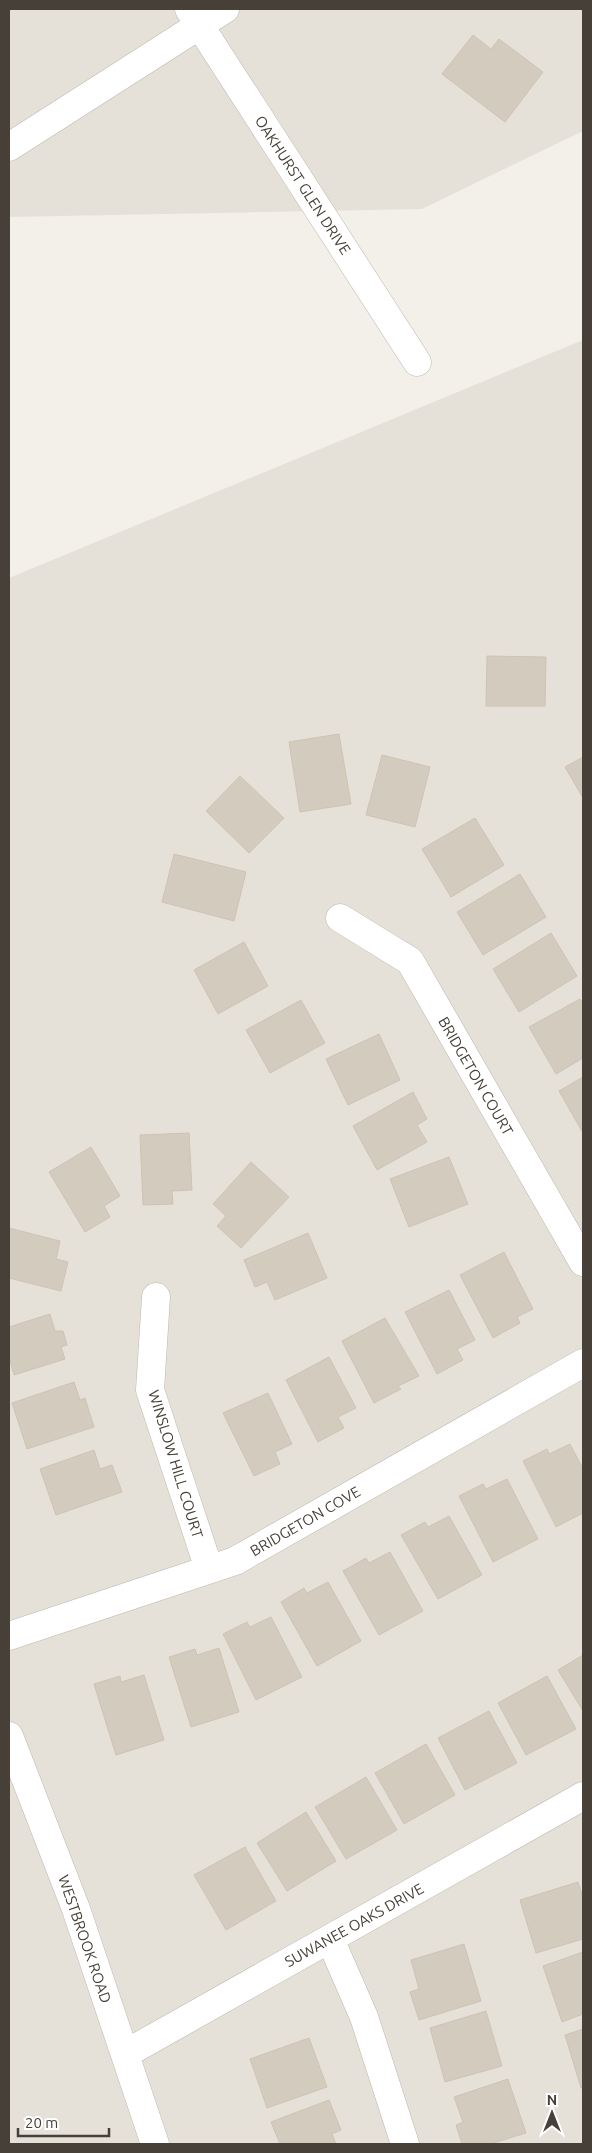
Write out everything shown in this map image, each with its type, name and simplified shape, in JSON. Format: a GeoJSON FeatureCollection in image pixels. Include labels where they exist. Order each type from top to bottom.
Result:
{"type":"FeatureCollection","features":[{"type":"Feature","properties":{"kind":"street"},"geometry":{"type":"LineString","coordinates":[[9,147],[195,17],[225,9]]}},
{"type":"Feature","properties":{"kind":"street","name":"OAKHURST GLEN DRIVE"},"geometry":{"type":"LineString","coordinates":[[195,17],[416,362]]}},
{"type":"Feature","properties":{"kind":"street","name":"BRIDGETON COURT"},"geometry":{"type":"LineString","coordinates":[[340,918],[410,961],[583,1262]]}},
{"type":"Feature","properties":{"kind":"street","name":"WINSLOW HILL COURT"},"geometry":{"type":"LineString","coordinates":[[156,1297],[150,1390],[209,1569]]}},
{"type":"Feature","properties":{"kind":"street","name":"BRIDGETON COVE"},"geometry":{"type":"LineString","coordinates":[[9,1636],[235,1561],[583,1363]]}},
{"type":"Feature","properties":{"kind":"street","name":"WESTBROOK ROAD"},"geometry":{"type":"LineString","coordinates":[[9,1736],[76,1909],[155,2144]]}},
{"type":"Feature","properties":{"kind":"street","name":"SUWANEE OAKS DRIVE"},"geometry":{"type":"LineString","coordinates":[[125,2054],[583,1796]]}},
{"type":"Feature","properties":{"kind":"street"},"geometry":{"type":"LineString","coordinates":[[330,1939],[364,2017],[405,2144]]}},
{"type":"Feature","properties":{"kind":"shaded area"},"geometry":{"type":"Polygon","coordinates":[[[9,9],[583,9],[583,131],[422,209],[9,217],[9,9]]]}},
{"type":"Feature","properties":{"kind":"shaded area"},"geometry":{"type":"Polygon","coordinates":[[[583,340],[583,2144],[9,2144],[9,578],[583,340]]]}},
{"type":"Feature","properties":{"kind":"building"},"geometry":{"type":"Polygon","coordinates":[[[473,35],[491,49],[499,39],[543,72],[505,122],[442,74],[473,35]]]}},
{"type":"Feature","properties":{"kind":"building"},"geometry":{"type":"Polygon","coordinates":[[[487,656],[546,657],[545,706],[486,706],[487,656]]]}},
{"type":"Feature","properties":{"kind":"building"},"geometry":{"type":"Polygon","coordinates":[[[339,734],[351,804],[300,812],[289,742],[339,734]]]}},
{"type":"Feature","properties":{"kind":"building"},"geometry":{"type":"Polygon","coordinates":[[[382,755],[430,767],[415,827],[366,815],[382,755]]]}},
{"type":"Feature","properties":{"kind":"building"},"geometry":{"type":"Polygon","coordinates":[[[583,757],[583,798],[565,767],[583,757]]]}},
{"type":"Feature","properties":{"kind":"building"},"geometry":{"type":"Polygon","coordinates":[[[240,776],[284,818],[249,853],[206,811],[240,776]]]}},
{"type":"Feature","properties":{"kind":"building"},"geometry":{"type":"Polygon","coordinates":[[[475,818],[504,865],[451,897],[422,849],[475,818]]]}},
{"type":"Feature","properties":{"kind":"building"},"geometry":{"type":"Polygon","coordinates":[[[174,854],[246,872],[234,921],[162,902],[174,854]]]}},
{"type":"Feature","properties":{"kind":"building"},"geometry":{"type":"Polygon","coordinates":[[[520,874],[546,917],[483,955],[457,912],[520,874]]]}},
{"type":"Feature","properties":{"kind":"building"},"geometry":{"type":"Polygon","coordinates":[[[551,933],[577,976],[519,1012],[493,969],[551,933]]]}},
{"type":"Feature","properties":{"kind":"building"},"geometry":{"type":"Polygon","coordinates":[[[244,942],[268,986],[218,1014],[194,970],[244,942]]]}},
{"type":"Feature","properties":{"kind":"building"},"geometry":{"type":"Polygon","coordinates":[[[580,999],[583,1004],[583,1058],[556,1074],[529,1027],[580,999]]]}},
{"type":"Feature","properties":{"kind":"building"},"geometry":{"type":"Polygon","coordinates":[[[301,1000],[325,1043],[270,1073],[246,1030],[301,1000]]]}},
{"type":"Feature","properties":{"kind":"building"},"geometry":{"type":"Polygon","coordinates":[[[379,1034],[400,1080],[348,1105],[326,1059],[379,1034]]]}},
{"type":"Feature","properties":{"kind":"building"},"geometry":{"type":"Polygon","coordinates":[[[583,1077],[583,1133],[559,1091],[583,1077]]]}},
{"type":"Feature","properties":{"kind":"building"},"geometry":{"type":"Polygon","coordinates":[[[413,1092],[427,1119],[417,1125],[427,1142],[377,1170],[353,1126],[413,1092]]]}},
{"type":"Feature","properties":{"kind":"building"},"geometry":{"type":"Polygon","coordinates":[[[189,1133],[192,1190],[172,1191],[173,1204],[143,1205],[140,1135],[189,1133]]]}},
{"type":"Feature","properties":{"kind":"building"},"geometry":{"type":"Polygon","coordinates":[[[91,1147],[120,1196],[104,1206],[110,1217],[85,1232],[49,1172],[91,1147]]]}},
{"type":"Feature","properties":{"kind":"building"},"geometry":{"type":"Polygon","coordinates":[[[449,1157],[468,1204],[409,1227],[390,1179],[449,1157]]]}},
{"type":"Feature","properties":{"kind":"building"},"geometry":{"type":"Polygon","coordinates":[[[251,1162],[289,1197],[241,1248],[217,1226],[226,1216],[213,1204],[251,1162]]]}},
{"type":"Feature","properties":{"kind":"building"},"geometry":{"type":"Polygon","coordinates":[[[9,1228],[60,1241],[56,1259],[68,1262],[61,1291],[9,1278],[9,1228]]]}},
{"type":"Feature","properties":{"kind":"building"},"geometry":{"type":"Polygon","coordinates":[[[308,1233],[327,1278],[275,1300],[267,1282],[255,1287],[244,1260],[308,1233]]]}},
{"type":"Feature","properties":{"kind":"building"},"geometry":{"type":"Polygon","coordinates":[[[504,1252],[533,1309],[517,1317],[520,1323],[493,1338],[460,1275],[504,1252]]]}},
{"type":"Feature","properties":{"kind":"building"},"geometry":{"type":"Polygon","coordinates":[[[449,1290],[475,1340],[457,1349],[463,1360],[437,1374],[405,1312],[449,1290]]]}},
{"type":"Feature","properties":{"kind":"building"},"geometry":{"type":"Polygon","coordinates":[[[50,1314],[55,1331],[63,1331],[67,1345],[61,1347],[65,1359],[14,1375],[9,1357],[9,1327],[50,1314]]]}},
{"type":"Feature","properties":{"kind":"building"},"geometry":{"type":"Polygon","coordinates":[[[385,1318],[419,1376],[398,1386],[401,1389],[374,1403],[342,1341],[385,1318]]]}},
{"type":"Feature","properties":{"kind":"building"},"geometry":{"type":"Polygon","coordinates":[[[329,1357],[356,1408],[338,1417],[344,1428],[318,1442],[286,1380],[329,1357]]]}},
{"type":"Feature","properties":{"kind":"building"},"geometry":{"type":"Polygon","coordinates":[[[74,1382],[80,1400],[85,1398],[94,1427],[27,1449],[12,1403],[74,1382]]]}},
{"type":"Feature","properties":{"kind":"building"},"geometry":{"type":"Polygon","coordinates":[[[268,1393],[292,1444],[275,1452],[280,1464],[254,1476],[223,1413],[268,1393]]]}},
{"type":"Feature","properties":{"kind":"building"},"geometry":{"type":"Polygon","coordinates":[[[570,1444],[583,1469],[583,1513],[556,1527],[523,1461],[547,1449],[549,1454],[570,1444]]]}},
{"type":"Feature","properties":{"kind":"building"},"geometry":{"type":"Polygon","coordinates":[[[94,1450],[100,1469],[112,1465],[122,1492],[56,1515],[40,1469],[94,1450]]]}},
{"type":"Feature","properties":{"kind":"building"},"geometry":{"type":"Polygon","coordinates":[[[507,1479],[538,1539],[493,1562],[459,1496],[483,1484],[486,1489],[507,1479]]]}},
{"type":"Feature","properties":{"kind":"building"},"geometry":{"type":"Polygon","coordinates":[[[449,1516],[482,1575],[438,1599],[401,1535],[425,1522],[428,1527],[449,1516]]]}},
{"type":"Feature","properties":{"kind":"building"},"geometry":{"type":"Polygon","coordinates":[[[390,1552],[423,1611],[379,1635],[343,1571],[366,1558],[369,1563],[390,1552]]]}},
{"type":"Feature","properties":{"kind":"building"},"geometry":{"type":"Polygon","coordinates":[[[328,1582],[361,1641],[317,1666],[281,1602],[304,1588],[307,1593],[328,1582]]]}},
{"type":"Feature","properties":{"kind":"building"},"geometry":{"type":"Polygon","coordinates":[[[271,1617],[302,1677],[256,1700],[223,1634],[247,1622],[250,1627],[271,1617]]]}},
{"type":"Feature","properties":{"kind":"building"},"geometry":{"type":"Polygon","coordinates":[[[219,1648],[239,1712],[191,1727],[169,1657],[195,1649],[197,1655],[219,1648]]]}},
{"type":"Feature","properties":{"kind":"building"},"geometry":{"type":"Polygon","coordinates":[[[583,1655],[583,1711],[558,1670],[583,1655]]]}},
{"type":"Feature","properties":{"kind":"building"},"geometry":{"type":"Polygon","coordinates":[[[144,1675],[164,1740],[116,1755],[94,1684],[120,1676],[121,1682],[144,1675]]]}},
{"type":"Feature","properties":{"kind":"building"},"geometry":{"type":"Polygon","coordinates":[[[547,1676],[576,1729],[526,1755],[498,1703],[547,1676]]]}},
{"type":"Feature","properties":{"kind":"building"},"geometry":{"type":"Polygon","coordinates":[[[489,1711],[517,1763],[465,1790],[438,1738],[489,1711]]]}},
{"type":"Feature","properties":{"kind":"building"},"geometry":{"type":"Polygon","coordinates":[[[426,1744],[455,1795],[404,1824],[375,1773],[426,1744]]]}},
{"type":"Feature","properties":{"kind":"building"},"geometry":{"type":"Polygon","coordinates":[[[366,1777],[397,1830],[346,1859],[315,1807],[366,1777]]]}},
{"type":"Feature","properties":{"kind":"building"},"geometry":{"type":"Polygon","coordinates":[[[306,1812],[336,1861],[287,1891],[257,1843],[306,1812]]]}},
{"type":"Feature","properties":{"kind":"building"},"geometry":{"type":"Polygon","coordinates":[[[245,1847],[276,1901],[226,1930],[194,1875],[245,1847]]]}},
{"type":"Feature","properties":{"kind":"building"},"geometry":{"type":"Polygon","coordinates":[[[578,1882],[583,1898],[583,1939],[536,1953],[520,1900],[578,1882]]]}},
{"type":"Feature","properties":{"kind":"building"},"geometry":{"type":"Polygon","coordinates":[[[464,1944],[481,2001],[419,2020],[410,1992],[419,1989],[411,1960],[464,1944]]]}},
{"type":"Feature","properties":{"kind":"building"},"geometry":{"type":"Polygon","coordinates":[[[583,1952],[583,2014],[562,2022],[543,1966],[583,1952]]]}},
{"type":"Feature","properties":{"kind":"building"},"geometry":{"type":"Polygon","coordinates":[[[486,2011],[502,2066],[445,2082],[430,2028],[486,2011]]]}},
{"type":"Feature","properties":{"kind":"building"},"geometry":{"type":"Polygon","coordinates":[[[583,2029],[583,2088],[581,2088],[565,2035],[583,2029]]]}},
{"type":"Feature","properties":{"kind":"building"},"geometry":{"type":"Polygon","coordinates":[[[309,2038],[327,2087],[267,2108],[250,2059],[309,2038]]]}},
{"type":"Feature","properties":{"kind":"building"},"geometry":{"type":"Polygon","coordinates":[[[508,2079],[526,2133],[490,2144],[462,2144],[456,2125],[463,2122],[454,2097],[508,2079]]]}},
{"type":"Feature","properties":{"kind":"building"},"geometry":{"type":"Polygon","coordinates":[[[329,2100],[341,2130],[332,2134],[336,2144],[280,2144],[271,2122],[329,2100]]]}}]}
